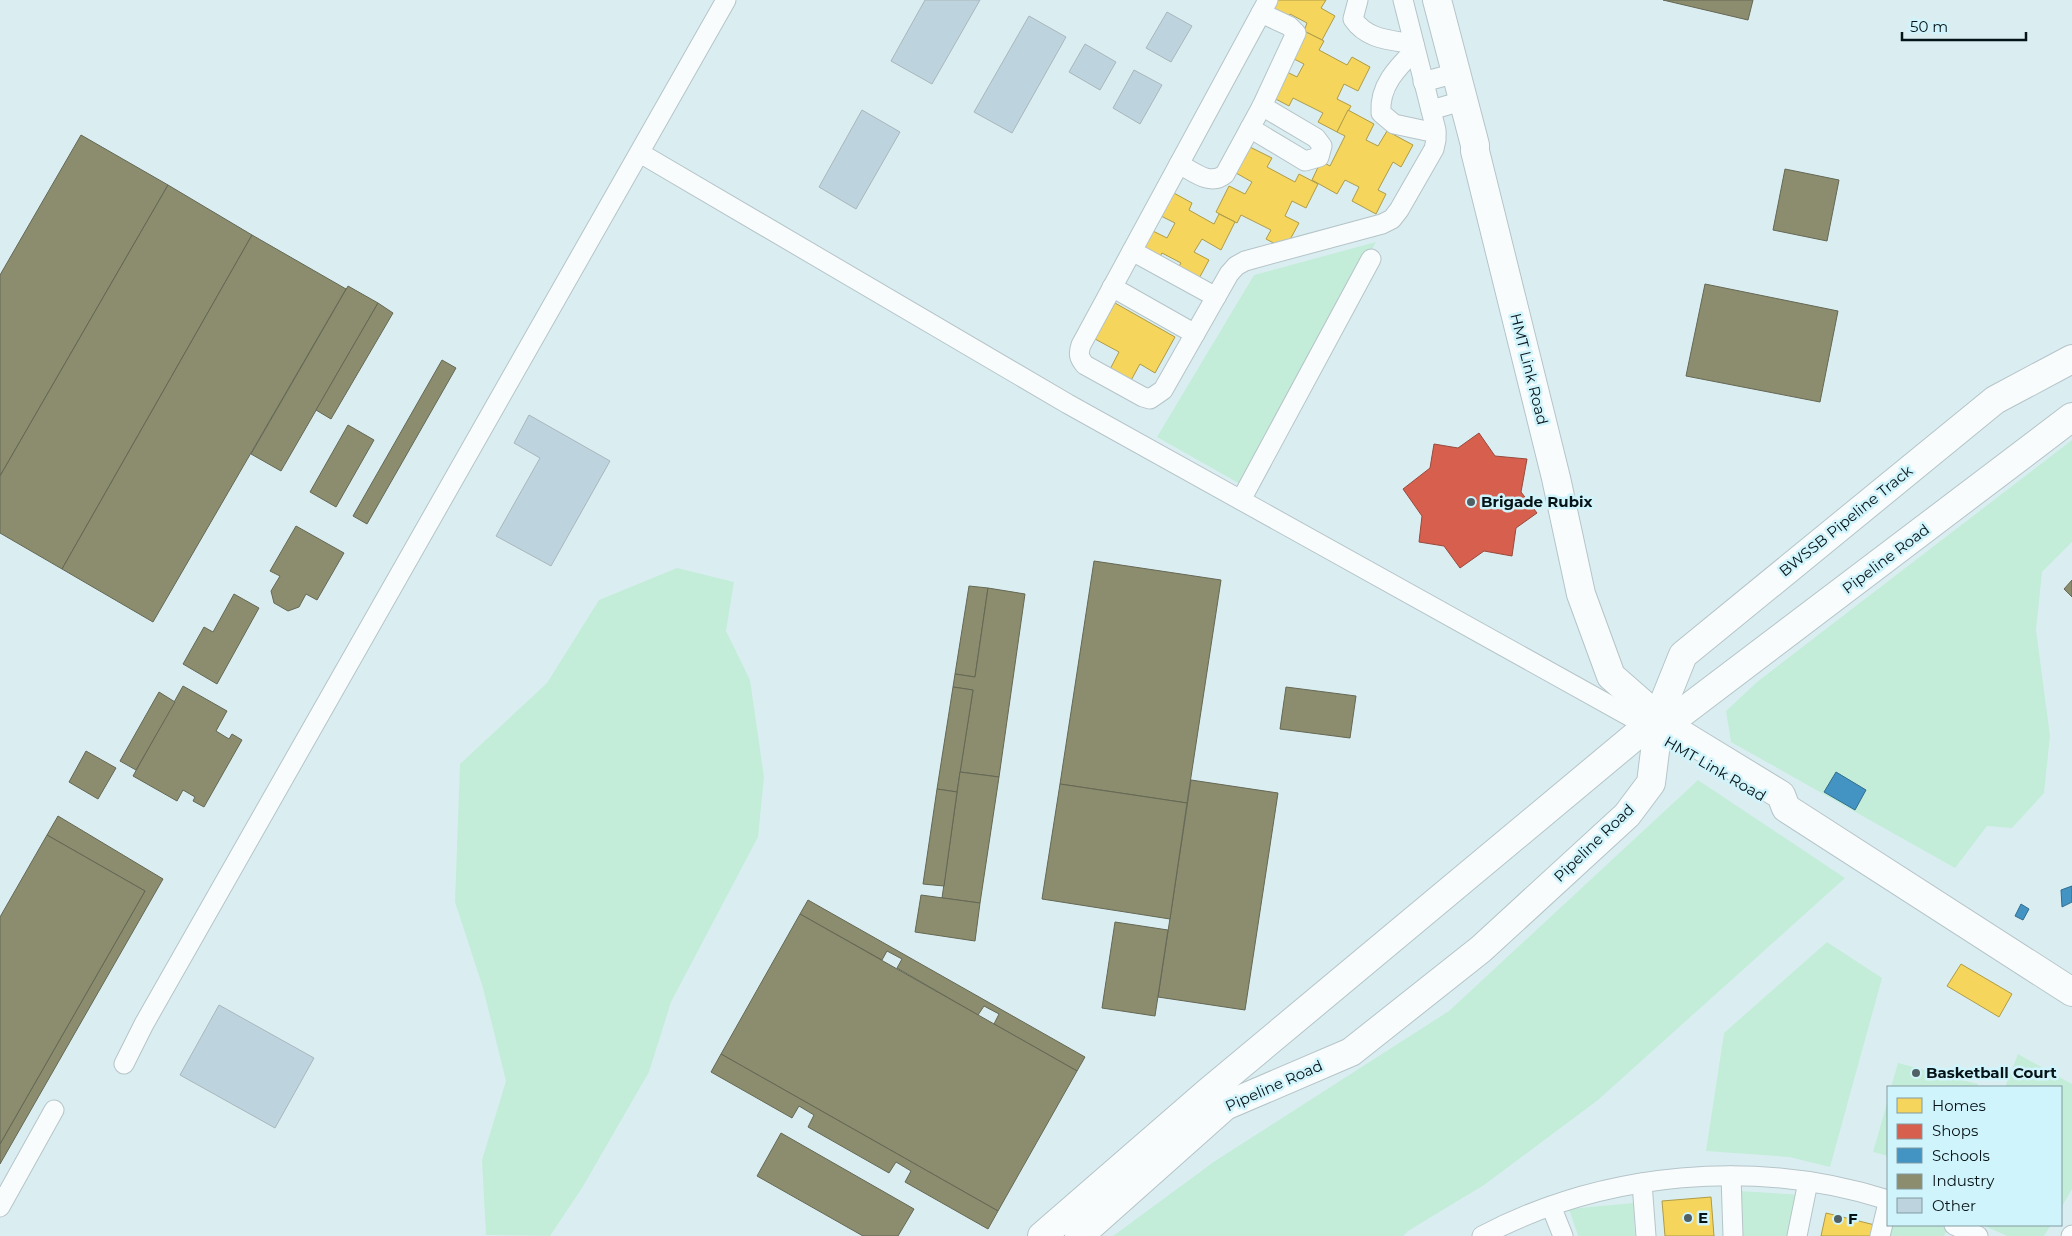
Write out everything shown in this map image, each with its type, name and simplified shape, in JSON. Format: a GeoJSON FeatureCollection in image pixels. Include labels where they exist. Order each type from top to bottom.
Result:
{"type":"FeatureCollection","features":[{"type":"Feature","properties":{"kind":"main road","name":"HMT Link Road"},"geometry":{"type":"LineString","coordinates":[[1438,0],[1556,478],[1581,594],[1611,676],[1657,726],[1775,804],[1786,808],[2072,992]]}},
{"type":"Feature","properties":{"kind":"main road","name":"BWSSB Pipeline Track"},"geometry":{"type":"LineString","coordinates":[[1657,726],[1683,655],[1995,400],[2072,359]]}},
{"type":"Feature","properties":{"kind":"main road","name":"Pipeline Road"},"geometry":{"type":"LineString","coordinates":[[1042,1236],[1208,1092],[1657,726],[2072,417]]}},
{"type":"Feature","properties":{"kind":"main road","name":"Pipeline Road"},"geometry":{"type":"LineString","coordinates":[[1079,1236],[1225,1106],[1351,1052],[1481,949],[1628,816],[1651,783],[1657,726]]}},
{"type":"Feature","properties":{"kind":"street"},"geometry":{"type":"LineString","coordinates":[[124,1064],[144,1024],[726,0]]}},
{"type":"Feature","properties":{"kind":"street"},"geometry":{"type":"LineString","coordinates":[[1358,0],[1353,19],[1359,28],[1376,38],[1415,47]]}},
{"type":"Feature","properties":{"kind":"street"},"geometry":{"type":"LineString","coordinates":[[1179,164],[1208,179],[1219,179],[1225,174],[1262,106],[1296,34],[1264,6],[1112,287],[1078,352],[1080,359],[1085,365],[1142,397],[1150,398],[1163,390],[1229,274],[1236,266],[1245,261],[1382,224],[1392,219],[1399,210],[1434,149],[1436,133],[1403,0]]}},
{"type":"Feature","properties":{"kind":"street"},"geometry":{"type":"LineString","coordinates":[[1415,47],[1392,74],[1380,100],[1381,113],[1394,124],[1436,133]]}},
{"type":"Feature","properties":{"kind":"street"},"geometry":{"type":"LineString","coordinates":[[1423,82],[1456,74]]}},
{"type":"Feature","properties":{"kind":"street"},"geometry":{"type":"LineString","coordinates":[[1430,110],[1462,101]]}},
{"type":"Feature","properties":{"kind":"street"},"geometry":{"type":"LineString","coordinates":[[1250,128],[1305,161],[1319,157],[1322,146],[1316,138],[1262,106]]}},
{"type":"Feature","properties":{"kind":"street"},"geometry":{"type":"LineString","coordinates":[[640,152],[1068,404],[1657,726]]}},
{"type":"Feature","properties":{"kind":"street"},"geometry":{"type":"LineString","coordinates":[[1132,251],[1216,297]]}},
{"type":"Feature","properties":{"kind":"street"},"geometry":{"type":"LineString","coordinates":[[1241,500],[1372,260]]}},
{"type":"Feature","properties":{"kind":"street"},"geometry":{"type":"LineString","coordinates":[[1112,287],[1195,334]]}},
{"type":"Feature","properties":{"kind":"street"},"geometry":{"type":"LineString","coordinates":[[0,1207],[54,1110]]}},
{"type":"Feature","properties":{"kind":"street"},"geometry":{"type":"LineString","coordinates":[[1731,1176],[1733,1236]]}},
{"type":"Feature","properties":{"kind":"street"},"geometry":{"type":"LineString","coordinates":[[1482,1236],[1551,1206],[1592,1194],[1642,1183],[1688,1178],[1768,1177],[1839,1187],[1887,1201]]}},
{"type":"Feature","properties":{"kind":"street"},"geometry":{"type":"LineString","coordinates":[[1797,1236],[1808,1182]]}},
{"type":"Feature","properties":{"kind":"street"},"geometry":{"type":"LineString","coordinates":[[1642,1183],[1646,1236]]}},
{"type":"Feature","properties":{"kind":"street"},"geometry":{"type":"LineString","coordinates":[[1880,1236],[1887,1205]]}},
{"type":"Feature","properties":{"kind":"street"},"geometry":{"type":"LineString","coordinates":[[1551,1206],[1563,1236]]}},
{"type":"Feature","properties":{"kind":"street"},"geometry":{"type":"LineString","coordinates":[[1956,1226],[1978,1236]]}},
{"type":"Feature","properties":{"kind":"green space"},"geometry":{"type":"Polygon","coordinates":[[[1376,242],[1242,485],[1157,437],[1254,275],[1376,242]]]}},
{"type":"Feature","properties":{"kind":"green space"},"geometry":{"type":"Polygon","coordinates":[[[2072,440],[2072,542],[2042,572],[2036,630],[2050,736],[2044,793],[2012,828],[1987,826],[1955,868],[1731,742],[1726,711],[1757,682],[2072,440]]]}},
{"type":"Feature","properties":{"kind":"green space"},"geometry":{"type":"Polygon","coordinates":[[[677,568],[734,582],[726,631],[750,680],[764,777],[758,837],[671,1002],[649,1072],[582,1188],[550,1236],[486,1235],[482,1160],[506,1081],[483,988],[455,902],[460,764],[547,683],[599,600],[677,568]]]}},
{"type":"Feature","properties":{"kind":"green space"},"geometry":{"type":"Polygon","coordinates":[[[1698,780],[1845,878],[1598,1100],[1484,1185],[1408,1231],[1403,1236],[1113,1236],[1215,1161],[1449,1011],[1698,780]]]}},
{"type":"Feature","properties":{"kind":"green space"},"geometry":{"type":"Polygon","coordinates":[[[1827,942],[1882,978],[1830,1167],[1789,1157],[1706,1151],[1724,1033],[1827,942]]]}},
{"type":"Feature","properties":{"kind":"green space"},"geometry":{"type":"Polygon","coordinates":[[[2018,1054],[2072,1084],[2072,1189],[2062,1206],[2062,1086],[2005,1086],[2018,1054]]]}},
{"type":"Feature","properties":{"kind":"green space","name":"Basketball Court"},"geometry":{"type":"Polygon","coordinates":[[[1898,1063],[1978,1084],[1977,1086],[1891,1086],[1898,1063]]]}},
{"type":"Feature","properties":{"kind":"green space"},"geometry":{"type":"Polygon","coordinates":[[[1887,1103],[1887,1156],[1873,1152],[1887,1103]]]}},
{"type":"Feature","properties":{"kind":"green space"},"geometry":{"type":"Polygon","coordinates":[[[1740,1191],[1802,1195],[1792,1236],[1742,1236],[1740,1191]]]}},
{"type":"Feature","properties":{"kind":"green space"},"geometry":{"type":"Polygon","coordinates":[[[1633,1203],[1635,1236],[1578,1236],[1569,1209],[1633,1203]]]}},
{"type":"Feature","properties":{"kind":"green space"},"geometry":{"type":"Polygon","coordinates":[[[1890,1226],[1941,1226],[1948,1228],[1944,1236],[1887,1236],[1890,1226]]]}},
{"type":"Feature","properties":{"kind":"green space"},"geometry":{"type":"Polygon","coordinates":[[[1985,1226],[2050,1226],[2044,1236],[2007,1236],[1985,1226]]]}},
{"type":"Feature","properties":{"kind":"building: Homes"},"geometry":{"type":"Polygon","coordinates":[[[1269,0],[1326,0],[1321,8],[1335,16],[1322,40],[1304,31],[1307,23],[1290,14],[1285,22],[1264,10],[1269,0]]]}},
{"type":"Feature","properties":{"kind":"building: Homes"},"geometry":{"type":"Polygon","coordinates":[[[1302,30],[1324,41],[1319,50],[1347,65],[1352,57],[1370,67],[1358,91],[1344,84],[1337,99],[1351,106],[1337,132],[1318,122],[1323,113],[1293,98],[1289,106],[1268,95],[1281,69],[1297,77],[1304,64],[1288,56],[1302,30]]]}},
{"type":"Feature","properties":{"kind":"building: Homes"},"geometry":{"type":"Polygon","coordinates":[[[1348,110],[1374,124],[1366,140],[1378,146],[1387,131],[1413,145],[1401,167],[1393,162],[1378,190],[1386,194],[1376,214],[1352,201],[1359,187],[1345,180],[1337,194],[1312,180],[1321,161],[1330,166],[1345,136],[1337,132],[1348,110]]]}},
{"type":"Feature","properties":{"kind":"building: Homes"},"geometry":{"type":"Polygon","coordinates":[[[1250,147],[1272,158],[1267,167],[1295,182],[1299,174],[1318,184],[1306,208],[1292,201],[1285,216],[1299,223],[1285,249],[1266,239],[1271,230],[1241,215],[1237,223],[1216,212],[1229,186],[1245,194],[1252,182],[1236,173],[1250,147]]]}},
{"type":"Feature","properties":{"kind":"building: Homes"},"geometry":{"type":"Polygon","coordinates":[[[1172,192],[1192,203],[1189,210],[1214,224],[1219,214],[1235,222],[1221,250],[1202,239],[1194,252],[1209,260],[1196,284],[1175,273],[1181,263],[1162,253],[1157,262],[1139,252],[1151,230],[1167,238],[1175,223],[1159,215],[1172,192]]]}},
{"type":"Feature","properties":{"kind":"building: Homes"},"geometry":{"type":"Polygon","coordinates":[[[1115,303],[1175,337],[1155,373],[1140,364],[1129,384],[1108,373],[1119,352],[1095,339],[1115,303]]]}},
{"type":"Feature","properties":{"kind":"building: Homes"},"geometry":{"type":"Polygon","coordinates":[[[1961,964],[2012,994],[1999,1017],[1947,986],[1961,964]]]}},
{"type":"Feature","properties":{"kind":"building: Homes","name":"E"},"geometry":{"type":"Polygon","coordinates":[[[1711,1197],[1714,1236],[1665,1236],[1662,1201],[1711,1197]]]}},
{"type":"Feature","properties":{"kind":"building: Homes","name":"F"},"geometry":{"type":"Polygon","coordinates":[[[1826,1213],[1875,1225],[1872,1236],[1821,1236],[1826,1213]]]}},
{"type":"Feature","properties":{"kind":"building: Shops","name":"Brigade Rubix"},"geometry":{"type":"Polygon","coordinates":[[[1479,433],[1495,456],[1527,459],[1521,492],[1537,513],[1516,528],[1512,556],[1484,551],[1460,568],[1444,546],[1419,542],[1422,516],[1403,489],[1430,468],[1434,444],[1458,448],[1479,433]]]}},
{"type":"Feature","properties":{"kind":"building: Schools"},"geometry":{"type":"Polygon","coordinates":[[[1836,772],[1866,790],[1855,810],[1824,792],[1836,772]]]}},
{"type":"Feature","properties":{"kind":"building: Schools"},"geometry":{"type":"Polygon","coordinates":[[[2072,886],[2072,902],[2062,907],[2061,890],[2072,886]]]}},
{"type":"Feature","properties":{"kind":"building: Schools"},"geometry":{"type":"Polygon","coordinates":[[[2021,904],[2029,909],[2023,920],[2015,916],[2021,904]]]}},
{"type":"Feature","properties":{"kind":"building: Industry"},"geometry":{"type":"Polygon","coordinates":[[[1663,0],[1753,0],[1748,20],[1663,0]]]}},
{"type":"Feature","properties":{"kind":"building: Industry"},"geometry":{"type":"Polygon","coordinates":[[[81,135],[168,185],[0,476],[0,275],[81,135]]]}},
{"type":"Feature","properties":{"kind":"building: Industry"},"geometry":{"type":"Polygon","coordinates":[[[1785,169],[1839,180],[1827,241],[1773,230],[1785,169]]]}},
{"type":"Feature","properties":{"kind":"building: Industry"},"geometry":{"type":"Polygon","coordinates":[[[168,185],[252,235],[62,569],[0,533],[0,476],[168,185]]]}},
{"type":"Feature","properties":{"kind":"building: Industry"},"geometry":{"type":"Polygon","coordinates":[[[252,235],[346,289],[153,622],[62,569],[252,235]]]}},
{"type":"Feature","properties":{"kind":"building: Industry"},"geometry":{"type":"Polygon","coordinates":[[[1705,284],[1838,311],[1820,402],[1686,376],[1705,284]]]}},
{"type":"Feature","properties":{"kind":"building: Industry"},"geometry":{"type":"Polygon","coordinates":[[[348,286],[378,303],[281,471],[251,454],[348,286]]]}},
{"type":"Feature","properties":{"kind":"building: Industry"},"geometry":{"type":"Polygon","coordinates":[[[378,303],[393,313],[331,419],[316,410],[378,303]]]}},
{"type":"Feature","properties":{"kind":"building: Industry"},"geometry":{"type":"Polygon","coordinates":[[[442,360],[456,368],[367,524],[353,516],[442,360]]]}},
{"type":"Feature","properties":{"kind":"building: Industry"},"geometry":{"type":"Polygon","coordinates":[[[348,425],[374,440],[336,507],[310,492],[348,425]]]}},
{"type":"Feature","properties":{"kind":"building: Industry"},"geometry":{"type":"Polygon","coordinates":[[[296,526],[344,553],[317,600],[306,594],[299,607],[288,611],[274,603],[271,591],[280,576],[270,571],[296,526]]]}},
{"type":"Feature","properties":{"kind":"building: Industry"},"geometry":{"type":"Polygon","coordinates":[[[1094,561],[1221,580],[1187,803],[1060,784],[1094,561]]]}},
{"type":"Feature","properties":{"kind":"building: Industry"},"geometry":{"type":"Polygon","coordinates":[[[2072,580],[2072,597],[2064,589],[2072,580]]]}},
{"type":"Feature","properties":{"kind":"building: Industry"},"geometry":{"type":"Polygon","coordinates":[[[969,586],[988,588],[975,677],[955,674],[969,586]]]}},
{"type":"Feature","properties":{"kind":"building: Industry"},"geometry":{"type":"Polygon","coordinates":[[[988,588],[1025,594],[999,777],[960,772],[973,690],[953,687],[955,674],[975,677],[988,588]]]}},
{"type":"Feature","properties":{"kind":"building: Industry"},"geometry":{"type":"Polygon","coordinates":[[[234,594],[259,608],[217,684],[183,664],[204,627],[213,632],[234,594]]]}},
{"type":"Feature","properties":{"kind":"building: Industry"},"geometry":{"type":"Polygon","coordinates":[[[183,686],[227,711],[216,731],[229,739],[232,734],[242,740],[204,807],[193,801],[195,797],[183,790],[177,801],[133,776],[183,686]]]}},
{"type":"Feature","properties":{"kind":"building: Industry"},"geometry":{"type":"Polygon","coordinates":[[[953,687],[973,690],[957,792],[937,789],[953,687]]]}},
{"type":"Feature","properties":{"kind":"building: Industry"},"geometry":{"type":"Polygon","coordinates":[[[1286,687],[1356,696],[1350,738],[1280,729],[1286,687]]]}},
{"type":"Feature","properties":{"kind":"building: Industry"},"geometry":{"type":"Polygon","coordinates":[[[159,692],[175,702],[136,770],[120,761],[159,692]]]}},
{"type":"Feature","properties":{"kind":"building: Industry"},"geometry":{"type":"Polygon","coordinates":[[[86,751],[116,768],[98,799],[69,782],[86,751]]]}},
{"type":"Feature","properties":{"kind":"building: Industry"},"geometry":{"type":"Polygon","coordinates":[[[960,772],[999,777],[980,903],[942,898],[960,772]]]}},
{"type":"Feature","properties":{"kind":"building: Industry"},"geometry":{"type":"Polygon","coordinates":[[[1191,780],[1278,793],[1245,1010],[1158,997],[1191,780]]]}},
{"type":"Feature","properties":{"kind":"building: Industry"},"geometry":{"type":"Polygon","coordinates":[[[1060,784],[1187,803],[1170,919],[1042,899],[1060,784]]]}},
{"type":"Feature","properties":{"kind":"building: Industry"},"geometry":{"type":"Polygon","coordinates":[[[937,789],[957,792],[944,886],[923,884],[937,789]]]}},
{"type":"Feature","properties":{"kind":"building: Industry"},"geometry":{"type":"Polygon","coordinates":[[[58,816],[163,879],[0,1164],[0,1144],[145,891],[47,835],[58,816]]]}},
{"type":"Feature","properties":{"kind":"building: Industry"},"geometry":{"type":"Polygon","coordinates":[[[47,835],[145,891],[0,1144],[0,917],[47,835]]]}},
{"type":"Feature","properties":{"kind":"building: Industry"},"geometry":{"type":"Polygon","coordinates":[[[921,895],[980,903],[975,941],[915,932],[921,895]]]}},
{"type":"Feature","properties":{"kind":"building: Industry"},"geometry":{"type":"Polygon","coordinates":[[[808,900],[1085,1057],[1077,1071],[994,1024],[999,1014],[984,1006],[978,1015],[897,968],[902,959],[887,951],[882,960],[800,914],[808,900]]]}},
{"type":"Feature","properties":{"kind":"building: Industry"},"geometry":{"type":"Polygon","coordinates":[[[800,914],[1077,1071],[998,1211],[721,1054],[800,914]]]}},
{"type":"Feature","properties":{"kind":"building: Industry"},"geometry":{"type":"Polygon","coordinates":[[[1115,922],[1168,930],[1155,1016],[1102,1008],[1115,922]]]}},
{"type":"Feature","properties":{"kind":"building: Industry"},"geometry":{"type":"Polygon","coordinates":[[[721,1054],[998,1211],[988,1229],[905,1182],[911,1171],[896,1162],[889,1173],[808,1127],[814,1115],[799,1106],[792,1118],[711,1072],[721,1054]]]}},
{"type":"Feature","properties":{"kind":"building: Industry"},"geometry":{"type":"Polygon","coordinates":[[[781,1133],[914,1209],[898,1236],[863,1236],[757,1176],[781,1133]]]}},
{"type":"Feature","properties":{"kind":"building: Other"},"geometry":{"type":"Polygon","coordinates":[[[925,0],[980,0],[932,84],[891,61],[925,0]]]}},
{"type":"Feature","properties":{"kind":"building: Other"},"geometry":{"type":"Polygon","coordinates":[[[1167,12],[1192,26],[1171,62],[1146,48],[1167,12]]]}},
{"type":"Feature","properties":{"kind":"building: Other"},"geometry":{"type":"Polygon","coordinates":[[[1029,16],[1066,37],[1012,133],[974,112],[1029,16]]]}},
{"type":"Feature","properties":{"kind":"building: Other"},"geometry":{"type":"Polygon","coordinates":[[[1085,44],[1116,62],[1100,90],[1069,72],[1085,44]]]}},
{"type":"Feature","properties":{"kind":"building: Other"},"geometry":{"type":"Polygon","coordinates":[[[1134,70],[1162,85],[1140,124],[1113,108],[1134,70]]]}},
{"type":"Feature","properties":{"kind":"building: Other"},"geometry":{"type":"Polygon","coordinates":[[[862,110],[900,132],[856,209],[819,187],[862,110]]]}},
{"type":"Feature","properties":{"kind":"building: Other"},"geometry":{"type":"Polygon","coordinates":[[[529,415],[610,461],[551,566],[496,536],[540,458],[514,443],[529,415]]]}},
{"type":"Feature","properties":{"kind":"building: Other"},"geometry":{"type":"Polygon","coordinates":[[[219,1005],[314,1058],[275,1128],[180,1075],[219,1005]]]}},
{"type":"Feature","properties":{"kind":"place","name":"Brigade Rubix"},"geometry":{"type":"Point","coordinates":[1471,502]}},
{"type":"Feature","properties":{"kind":"place","name":"Basketball Court"},"geometry":{"type":"Point","coordinates":[1916,1073]}},
{"type":"Feature","properties":{"kind":"place","name":"E"},"geometry":{"type":"Point","coordinates":[1688,1218]}},
{"type":"Feature","properties":{"kind":"place","name":"F"},"geometry":{"type":"Point","coordinates":[1838,1219]}}]}
